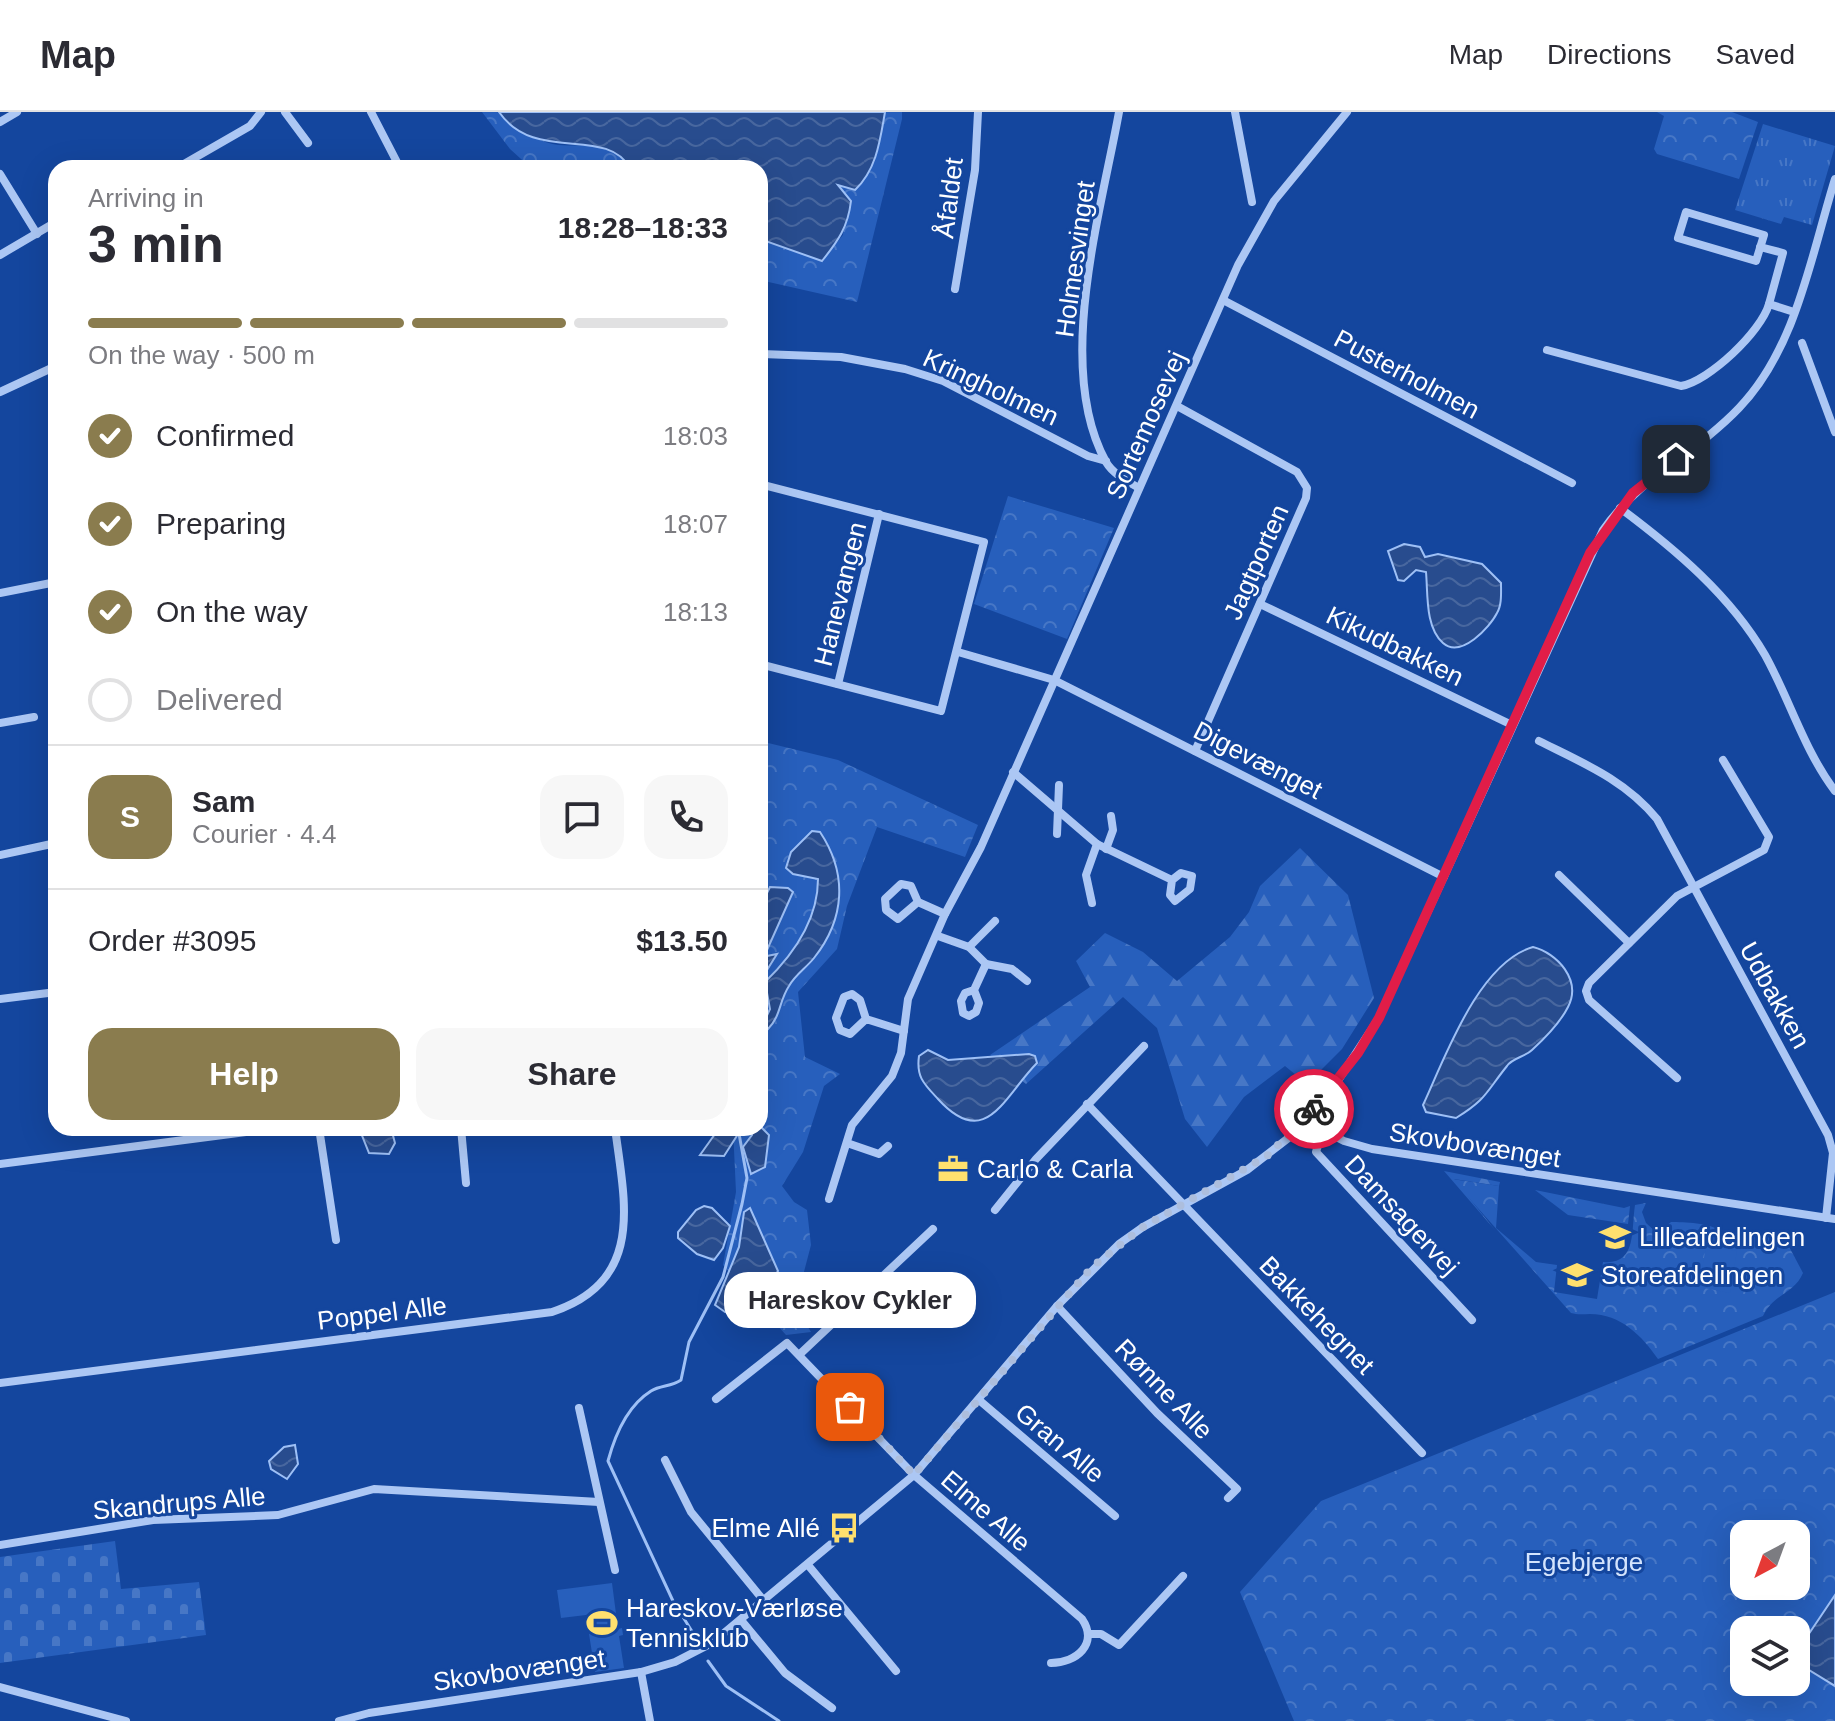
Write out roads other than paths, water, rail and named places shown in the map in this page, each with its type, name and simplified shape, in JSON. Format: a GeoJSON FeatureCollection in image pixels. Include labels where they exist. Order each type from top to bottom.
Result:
{"type":"FeatureCollection","features":[{"type":"Feature","properties":{"kind":"street"},"geometry":{"type":"LineString","coordinates":[[0,122],[17,112]]}},
{"type":"Feature","properties":{"kind":"street"},"geometry":{"type":"LineString","coordinates":[[191,160],[250,126],[261,112]]}},
{"type":"Feature","properties":{"kind":"street"},"geometry":{"type":"LineString","coordinates":[[285,112],[308,143]]}},
{"type":"Feature","properties":{"kind":"street"},"geometry":{"type":"LineString","coordinates":[[371,112],[396,160]]}},
{"type":"Feature","properties":{"kind":"street","name":"Åfaldet"},"geometry":{"type":"LineString","coordinates":[[955,289],[972,196],[978,112]]}},
{"type":"Feature","properties":{"kind":"street","name":"Holmesvinget"},"geometry":{"type":"LineString","coordinates":[[1106,461],[1087,396],[1082,325],[1119,112]]}},
{"type":"Feature","properties":{"kind":"street"},"geometry":{"type":"LineString","coordinates":[[1235,112],[1252,202]]}},
{"type":"Feature","properties":{"kind":"street"},"geometry":{"type":"LineString","coordinates":[[1330,112],[1339,120]]}},
{"type":"Feature","properties":{"kind":"street","name":"Sortemosevej"},"geometry":{"type":"LineString","coordinates":[[829,1199],[852,1125],[892,1076],[904,1031],[908,999],[945,914],[981,847],[1223,300],[1269,209],[1347,112]]}},
{"type":"Feature","properties":{"kind":"street"},"geometry":{"type":"LineString","coordinates":[[0,174],[37,234]]}},
{"type":"Feature","properties":{"kind":"street"},"geometry":{"type":"LineString","coordinates":[[1305,1121],[1358,1053],[1379,1018],[1590,553],[1620,508],[1657,472],[1713,432],[1740,407],[1775,356],[1794,312],[1835,179]]}},
{"type":"Feature","properties":{"kind":"street"},"geometry":{"type":"LineString","coordinates":[[1686,212],[1764,235],[1760,247],[1756,261],[1678,238],[1686,212]]}},
{"type":"Feature","properties":{"kind":"street"},"geometry":{"type":"LineString","coordinates":[[0,255],[48,227]]}},
{"type":"Feature","properties":{"kind":"street"},"geometry":{"type":"LineString","coordinates":[[1547,350],[1673,386],[1689,385],[1752,335],[1763,321],[1783,253],[1760,247]]}},
{"type":"Feature","properties":{"kind":"street","name":"Pusterholmen"},"geometry":{"type":"LineString","coordinates":[[1223,300],[1572,483]]}},
{"type":"Feature","properties":{"kind":"street"},"geometry":{"type":"LineString","coordinates":[[1769,304],[1794,312]]}},
{"type":"Feature","properties":{"kind":"street"},"geometry":{"type":"LineString","coordinates":[[1802,343],[1834,429]]}},
{"type":"Feature","properties":{"kind":"street","name":"Kringholmen"},"geometry":{"type":"LineString","coordinates":[[768,354],[841,357],[905,369],[943,381],[1088,456],[1106,461]]}},
{"type":"Feature","properties":{"kind":"street"},"geometry":{"type":"LineString","coordinates":[[0,392],[48,370]]}},
{"type":"Feature","properties":{"kind":"street","name":"Jagtporten"},"geometry":{"type":"LineString","coordinates":[[1177,406],[1297,472],[1307,488],[1306,498],[1195,751]]}},
{"type":"Feature","properties":{"kind":"street"},"geometry":{"type":"LineString","coordinates":[[1106,461],[1120,477],[1139,488]]}},
{"type":"Feature","properties":{"kind":"street","name":"Hanevangen"},"geometry":{"type":"LineString","coordinates":[[768,486],[984,542],[941,711],[768,666]]}},
{"type":"Feature","properties":{"kind":"street"},"geometry":{"type":"LineString","coordinates":[[1620,508],[1666,542],[1737,615],[1765,656],[1810,751],[1835,791]]}},
{"type":"Feature","properties":{"kind":"street","name":"Hanevangen"},"geometry":{"type":"LineString","coordinates":[[838,684],[879,514]]}},
{"type":"Feature","properties":{"kind":"street"},"geometry":{"type":"LineString","coordinates":[[0,593],[48,584]]}},
{"type":"Feature","properties":{"kind":"street","name":"Kikudbakken"},"geometry":{"type":"LineString","coordinates":[[1260,604],[1512,725]]}},
{"type":"Feature","properties":{"kind":"street"},"geometry":{"type":"LineString","coordinates":[[958,652],[1054,680]]}},
{"type":"Feature","properties":{"kind":"street","name":"Digevænget"},"geometry":{"type":"LineString","coordinates":[[1054,680],[1444,877]]}},
{"type":"Feature","properties":{"kind":"street"},"geometry":{"type":"LineString","coordinates":[[0,723],[34,717]]}},
{"type":"Feature","properties":{"kind":"street","name":"Udbakken"},"geometry":{"type":"LineString","coordinates":[[1539,741],[1631,791],[1657,819],[1828,1135],[1833,1153],[1831,1219]]}},
{"type":"Feature","properties":{"kind":"street"},"geometry":{"type":"LineString","coordinates":[[1677,1078],[1589,1000],[1586,991],[1589,983],[1677,896],[1764,850],[1769,844],[1769,837],[1723,760]]}},
{"type":"Feature","properties":{"kind":"street"},"geometry":{"type":"LineString","coordinates":[[1013,772],[1097,844],[1172,880]]}},
{"type":"Feature","properties":{"kind":"street"},"geometry":{"type":"LineString","coordinates":[[1057,834],[1059,785]]}},
{"type":"Feature","properties":{"kind":"street"},"geometry":{"type":"LineString","coordinates":[[1106,849],[1113,830],[1111,816]]}},
{"type":"Feature","properties":{"kind":"street"},"geometry":{"type":"LineString","coordinates":[[1092,903],[1086,875],[1097,844]]}},
{"type":"Feature","properties":{"kind":"street"},"geometry":{"type":"LineString","coordinates":[[0,855],[48,845]]}},
{"type":"Feature","properties":{"kind":"street"},"geometry":{"type":"LineString","coordinates":[[1559,875],[1629,943]]}},
{"type":"Feature","properties":{"kind":"street"},"geometry":{"type":"LineString","coordinates":[[918,902],[898,919],[886,910],[885,899],[901,884],[911,886],[918,902],[945,914]]}},
{"type":"Feature","properties":{"kind":"street"},"geometry":{"type":"LineString","coordinates":[[969,947],[995,921]]}},
{"type":"Feature","properties":{"kind":"street"},"geometry":{"type":"LineString","coordinates":[[938,936],[969,947],[986,964],[1012,969],[1027,981]]}},
{"type":"Feature","properties":{"kind":"street"},"geometry":{"type":"LineString","coordinates":[[974,990],[986,964]]}},
{"type":"Feature","properties":{"kind":"street"},"geometry":{"type":"LineString","coordinates":[[0,999],[48,993]]}},
{"type":"Feature","properties":{"kind":"street"},"geometry":{"type":"LineString","coordinates":[[852,994],[860,1000],[866,1019],[850,1034],[840,1030],[836,1018],[844,997],[852,994]]}},
{"type":"Feature","properties":{"kind":"street"},"geometry":{"type":"LineString","coordinates":[[866,1019],[904,1031]]}},
{"type":"Feature","properties":{"kind":"street"},"geometry":{"type":"LineString","coordinates":[[995,1210],[1087,1104],[1144,1046]]}},
{"type":"Feature","properties":{"kind":"street","name":"Bakkehegnet"},"geometry":{"type":"LineString","coordinates":[[1087,1104],[1422,1453]]}},
{"type":"Feature","properties":{"kind":"street","name":"Skovbovænget"},"geometry":{"type":"LineString","coordinates":[[339,1721],[369,1713],[641,1672],[687,1656],[712,1643],[914,1475],[1057,1306],[1119,1244],[1247,1170],[1305,1121],[1322,1132],[1372,1149],[1831,1219]]}},
{"type":"Feature","properties":{"kind":"street","name":"Damsagervej"},"geometry":{"type":"LineString","coordinates":[[1322,1132],[1316,1152],[1472,1320]]}},
{"type":"Feature","properties":{"kind":"street"},"geometry":{"type":"LineString","coordinates":[[0,1164],[215,1136]]}},
{"type":"Feature","properties":{"kind":"street"},"geometry":{"type":"LineString","coordinates":[[320,1136],[336,1240]]}},
{"type":"Feature","properties":{"kind":"street"},"geometry":{"type":"LineString","coordinates":[[462,1136],[466,1183]]}},
{"type":"Feature","properties":{"kind":"street","name":"Poppel Alle"},"geometry":{"type":"LineString","coordinates":[[0,1383],[552,1312],[577,1303],[598,1286],[610,1269],[622,1239],[627,1215],[616,1136]]}},
{"type":"Feature","properties":{"kind":"street"},"geometry":{"type":"LineString","coordinates":[[847,1143],[879,1154],[888,1146]]}},
{"type":"Feature","properties":{"kind":"street"},"geometry":{"type":"LineString","coordinates":[[716,1399],[787,1343],[800,1354],[933,1229]]}},
{"type":"Feature","properties":{"kind":"street","name":"Rønne Alle"},"geometry":{"type":"LineString","coordinates":[[1057,1306],[1157,1413],[1237,1489],[1228,1498]]}},
{"type":"Feature","properties":{"kind":"street","name":"Elme Alle"},"geometry":{"type":"LineString","coordinates":[[800,1354],[914,1475],[1082,1619],[1089,1634]]}},
{"type":"Feature","properties":{"kind":"street","name":"Gran Alle"},"geometry":{"type":"LineString","coordinates":[[979,1400],[1115,1516]]}},
{"type":"Feature","properties":{"kind":"street"},"geometry":{"type":"LineString","coordinates":[[579,1408],[583,1412],[615,1570]]}},
{"type":"Feature","properties":{"kind":"street"},"geometry":{"type":"LineString","coordinates":[[665,1460],[691,1512],[764,1601]]}},
{"type":"Feature","properties":{"kind":"street","name":"Skandrups Alle"},"geometry":{"type":"LineString","coordinates":[[0,1545],[153,1520],[278,1515],[374,1489],[599,1502]]}},
{"type":"Feature","properties":{"kind":"street"},"geometry":{"type":"LineString","coordinates":[[808,1565],[896,1671]]}},
{"type":"Feature","properties":{"kind":"street"},"geometry":{"type":"LineString","coordinates":[[1051,1663],[1079,1655],[1089,1634],[1101,1634],[1119,1645],[1183,1576]]}},
{"type":"Feature","properties":{"kind":"street"},"geometry":{"type":"LineString","coordinates":[[741,1620],[785,1673],[832,1708]]}},
{"type":"Feature","properties":{"kind":"street"},"geometry":{"type":"LineString","coordinates":[[641,1672],[650,1721]]}},
{"type":"Feature","properties":{"kind":"street"},"geometry":{"type":"LineString","coordinates":[[0,1687],[126,1721]]}},
{"type":"Feature","properties":{"kind":"water"},"geometry":{"type":"Polygon","coordinates":[[[499,112],[885,112],[876,154],[868,173],[855,190],[838,185],[851,201],[850,210],[841,233],[822,261],[768,242],[768,160],[623,160],[604,148],[531,137],[514,128],[499,112]]]}},
{"type":"Feature","properties":{"kind":"water"},"geometry":{"type":"Polygon","coordinates":[[[1404,544],[1420,547],[1425,557],[1438,554],[1482,564],[1501,583],[1499,610],[1474,639],[1458,647],[1450,647],[1437,636],[1428,610],[1426,572],[1416,570],[1404,581],[1398,580],[1388,551],[1404,544]]]}},
{"type":"Feature","properties":{"kind":"water"},"geometry":{"type":"Polygon","coordinates":[[[812,831],[820,832],[829,848],[839,880],[837,912],[824,943],[791,982],[768,1029],[768,979],[795,948],[809,922],[817,894],[818,879],[793,874],[786,868],[791,852],[812,831]]]}},
{"type":"Feature","properties":{"kind":"water"},"geometry":{"type":"Polygon","coordinates":[[[770,887],[788,888],[793,892],[768,948],[770,887]]]}},
{"type":"Feature","properties":{"kind":"water"},"geometry":{"type":"Polygon","coordinates":[[[1533,947],[1551,955],[1565,969],[1572,987],[1572,997],[1565,1012],[1532,1050],[1509,1063],[1474,1106],[1456,1118],[1426,1112],[1423,1105],[1453,1039],[1480,992],[1513,956],[1533,947]]]}},
{"type":"Feature","properties":{"kind":"water"},"geometry":{"type":"Polygon","coordinates":[[[777,954],[768,968],[768,956],[777,954]]]}},
{"type":"Feature","properties":{"kind":"water"},"geometry":{"type":"Polygon","coordinates":[[[928,1050],[948,1060],[1029,1054],[1035,1056],[1037,1063],[993,1113],[982,1120],[969,1120],[955,1114],[922,1080],[919,1056],[928,1050]]]}},
{"type":"Feature","properties":{"kind":"water"},"geometry":{"type":"Polygon","coordinates":[[[768,1134],[769,1135],[765,1167],[751,1174],[743,1147],[751,1136],[768,1134]]]}},
{"type":"Feature","properties":{"kind":"water"},"geometry":{"type":"Polygon","coordinates":[[[362,1136],[393,1136],[395,1143],[389,1154],[369,1153],[362,1136]]]}},
{"type":"Feature","properties":{"kind":"water"},"geometry":{"type":"Polygon","coordinates":[[[714,1136],[737,1136],[724,1156],[700,1155],[714,1136]]]}},
{"type":"Feature","properties":{"kind":"water"},"geometry":{"type":"Polygon","coordinates":[[[704,1206],[712,1208],[730,1226],[723,1248],[714,1260],[697,1254],[678,1238],[678,1232],[696,1210],[704,1206]]]}},
{"type":"Feature","properties":{"kind":"water"},"geometry":{"type":"Polygon","coordinates":[[[750,1208],[778,1271],[755,1296],[725,1312],[715,1305],[739,1247],[744,1212],[750,1208]]]}},
{"type":"Feature","properties":{"kind":"water"},"geometry":{"type":"Polygon","coordinates":[[[295,1445],[298,1464],[287,1479],[271,1469],[269,1461],[284,1447],[295,1445]]]}},
{"type":"Feature","properties":{"kind":"water"},"geometry":{"type":"Polygon","coordinates":[[[1835,1595],[1835,1686],[1810,1671],[1810,1632],[1835,1595]]]}},
{"type":"Feature","properties":{"kind":"waterway"},"geometry":{"type":"LineString","coordinates":[[698,1641],[673,1601],[608,1461],[618,1431],[635,1405],[651,1391],[681,1380],[689,1342],[723,1277],[747,1178],[739,1136]]}},
{"type":"Feature","properties":{"kind":"waterway"},"geometry":{"type":"LineString","coordinates":[[708,1661],[726,1686],[779,1721]]}},
{"type":"Feature","properties":{"kind":"place","name":"Carlo & Carla"},"geometry":{"type":"Point","coordinates":[953,1169]}},
{"type":"Feature","properties":{"kind":"place","name":"Lilleafdelingen"},"geometry":{"type":"Point","coordinates":[1615,1237]}},
{"type":"Feature","properties":{"kind":"place","name":"Storeafdelingen"},"geometry":{"type":"Point","coordinates":[1577,1275]}},
{"type":"Feature","properties":{"kind":"place","name":"Hareskov Cykler"},"geometry":{"type":"Point","coordinates":[850,1407]}},
{"type":"Feature","properties":{"kind":"place","name":"Elme Allé"},"geometry":{"type":"Point","coordinates":[844,1528]}},
{"type":"Feature","properties":{"kind":"place","name":"Hareskov-Værløse Tennisklub"},"geometry":{"type":"Point","coordinates":[602,1623]}},
{"type":"Feature","properties":{"kind":"park label","name":"Egebjerge"},"geometry":{"type":"Point","coordinates":[1584,1562]}}]}
